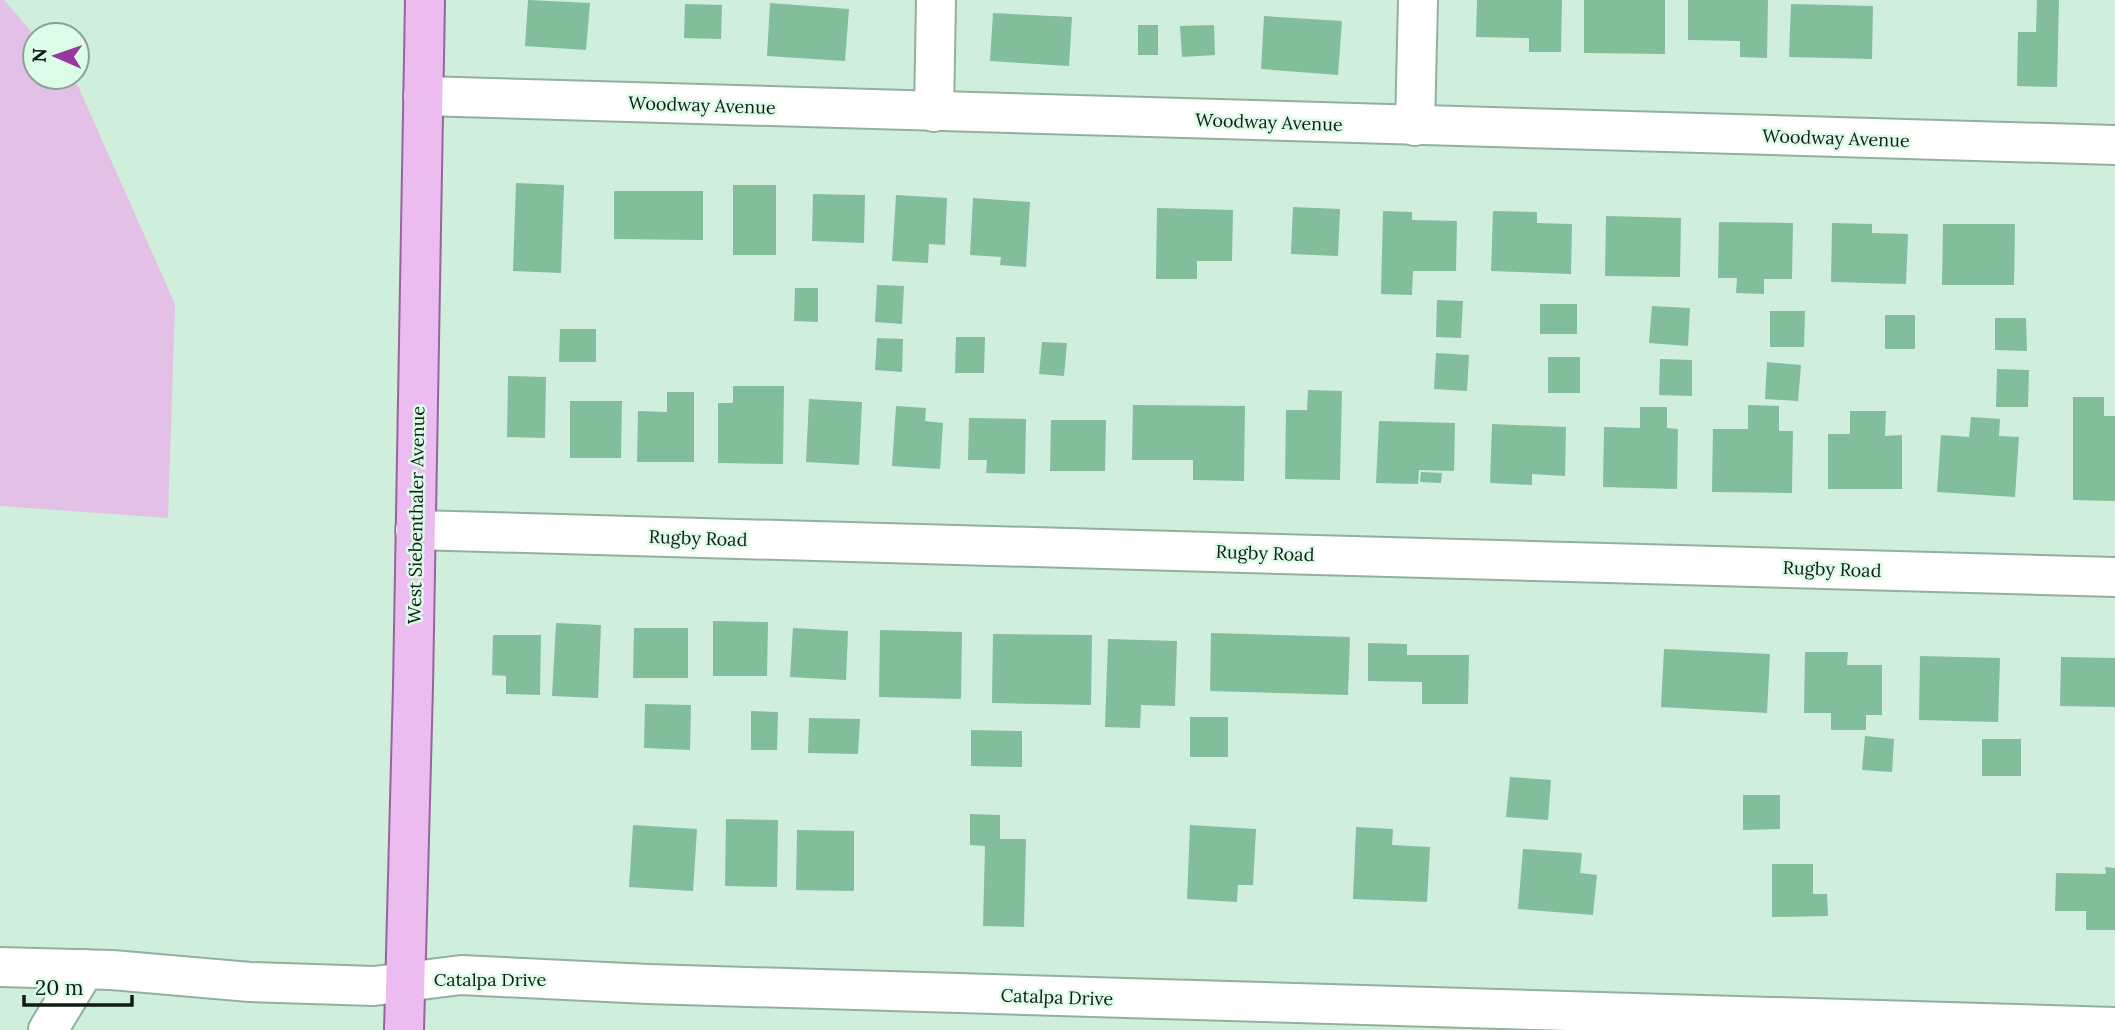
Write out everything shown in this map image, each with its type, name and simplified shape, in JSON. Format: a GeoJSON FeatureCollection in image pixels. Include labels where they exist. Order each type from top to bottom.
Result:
{"type":"FeatureCollection","features":[{"type":"Feature","properties":{"kind":"main road","name":"West Siebenthaler Avenue"},"geometry":{"type":"LineString","coordinates":[[404,1030],[425,0]]}},
{"type":"Feature","properties":{"kind":"street"},"geometry":{"type":"LineString","coordinates":[[934,112],[936,0]]}},
{"type":"Feature","properties":{"kind":"street"},"geometry":{"type":"LineString","coordinates":[[1415,126],[1418,0]]}},
{"type":"Feature","properties":{"kind":"street","name":"Woodway Avenue"},"geometry":{"type":"LineString","coordinates":[[423,96],[2115,145]]}},
{"type":"Feature","properties":{"kind":"street","name":"Rugby Road"},"geometry":{"type":"LineString","coordinates":[[415,530],[2115,577]]}},
{"type":"Feature","properties":{"kind":"street","name":"Catalpa Drive"},"geometry":{"type":"LineString","coordinates":[[0,967],[85,969],[250,982],[374,986],[461,975],[662,985],[1722,1023],[2115,1027]]}},
{"type":"Feature","properties":{"kind":"street"},"geometry":{"type":"LineString","coordinates":[[47,1030],[85,969]]}},
{"type":"Feature","properties":{"kind":"shaded area"},"geometry":{"type":"Polygon","coordinates":[[[0,0],[4,0],[22,21],[21,91],[80,91],[175,304],[168,518],[0,506],[0,0]]]}},
{"type":"Feature","properties":{"kind":"building"},"geometry":{"type":"Polygon","coordinates":[[[528,0],[590,3],[586,50],[525,46],[528,0]]]}},
{"type":"Feature","properties":{"kind":"building"},"geometry":{"type":"Polygon","coordinates":[[[1477,0],[1562,0],[1561,52],[1529,52],[1529,38],[1476,37],[1477,0]]]}},
{"type":"Feature","properties":{"kind":"building"},"geometry":{"type":"Polygon","coordinates":[[[1584,0],[1665,0],[1665,54],[1584,53],[1584,0]]]}},
{"type":"Feature","properties":{"kind":"building"},"geometry":{"type":"Polygon","coordinates":[[[1688,0],[1768,0],[1767,58],[1740,57],[1740,41],[1688,40],[1688,0]]]}},
{"type":"Feature","properties":{"kind":"building"},"geometry":{"type":"Polygon","coordinates":[[[2037,0],[2059,0],[2057,87],[2017,86],[2018,32],[2036,32],[2037,0]]]}},
{"type":"Feature","properties":{"kind":"building"},"geometry":{"type":"Polygon","coordinates":[[[770,3],[849,9],[845,61],[767,56],[770,3]]]}},
{"type":"Feature","properties":{"kind":"building"},"geometry":{"type":"Polygon","coordinates":[[[685,4],[722,5],[721,39],[684,38],[685,4]]]}},
{"type":"Feature","properties":{"kind":"building"},"geometry":{"type":"Polygon","coordinates":[[[1791,4],[1873,6],[1872,59],[1789,57],[1791,4]]]}},
{"type":"Feature","properties":{"kind":"building"},"geometry":{"type":"Polygon","coordinates":[[[993,13],[1072,17],[1069,66],[990,61],[993,13]]]}},
{"type":"Feature","properties":{"kind":"building"},"geometry":{"type":"Polygon","coordinates":[[[1264,16],[1342,21],[1338,75],[1261,69],[1264,16]]]}},
{"type":"Feature","properties":{"kind":"building"},"geometry":{"type":"Polygon","coordinates":[[[1138,25],[1158,25],[1158,55],[1138,55],[1138,25]]]}},
{"type":"Feature","properties":{"kind":"building"},"geometry":{"type":"Polygon","coordinates":[[[1214,25],[1215,55],[1182,57],[1180,26],[1214,25]]]}},
{"type":"Feature","properties":{"kind":"building"},"geometry":{"type":"Polygon","coordinates":[[[516,183],[564,185],[561,273],[513,271],[516,183]]]}},
{"type":"Feature","properties":{"kind":"building"},"geometry":{"type":"Polygon","coordinates":[[[733,185],[776,185],[776,255],[733,255],[733,185]]]}},
{"type":"Feature","properties":{"kind":"building"},"geometry":{"type":"Polygon","coordinates":[[[614,191],[703,191],[703,240],[614,239],[614,191]]]}},
{"type":"Feature","properties":{"kind":"building"},"geometry":{"type":"Polygon","coordinates":[[[813,194],[865,195],[864,243],[812,241],[813,194]]]}},
{"type":"Feature","properties":{"kind":"building"},"geometry":{"type":"Polygon","coordinates":[[[896,195],[947,198],[945,245],[929,244],[928,263],[892,261],[896,195]]]}},
{"type":"Feature","properties":{"kind":"building"},"geometry":{"type":"Polygon","coordinates":[[[973,198],[1030,202],[1026,267],[1000,265],[1001,257],[970,255],[973,198]]]}},
{"type":"Feature","properties":{"kind":"building"},"geometry":{"type":"Polygon","coordinates":[[[1293,207],[1340,209],[1338,256],[1291,254],[1293,207]]]}},
{"type":"Feature","properties":{"kind":"building"},"geometry":{"type":"Polygon","coordinates":[[[1157,208],[1233,210],[1232,261],[1197,261],[1197,279],[1156,279],[1157,208]]]}},
{"type":"Feature","properties":{"kind":"building"},"geometry":{"type":"Polygon","coordinates":[[[1383,211],[1412,212],[1412,220],[1457,221],[1456,271],[1413,271],[1412,295],[1381,294],[1383,211]]]}},
{"type":"Feature","properties":{"kind":"building"},"geometry":{"type":"Polygon","coordinates":[[[1493,211],[1537,212],[1537,223],[1572,224],[1571,274],[1491,271],[1493,211]]]}},
{"type":"Feature","properties":{"kind":"building"},"geometry":{"type":"Polygon","coordinates":[[[1606,216],[1681,218],[1680,277],[1605,276],[1606,216]]]}},
{"type":"Feature","properties":{"kind":"building"},"geometry":{"type":"Polygon","coordinates":[[[1719,222],[1793,223],[1792,279],[1764,279],[1764,294],[1736,293],[1737,278],[1718,278],[1719,222]]]}},
{"type":"Feature","properties":{"kind":"building"},"geometry":{"type":"Polygon","coordinates":[[[1832,223],[1872,224],[1872,233],[1908,234],[1906,284],[1831,282],[1832,223]]]}},
{"type":"Feature","properties":{"kind":"building"},"geometry":{"type":"Polygon","coordinates":[[[1943,224],[2015,224],[2014,285],[1942,285],[1943,224]]]}},
{"type":"Feature","properties":{"kind":"building"},"geometry":{"type":"Polygon","coordinates":[[[877,285],[904,286],[902,324],[875,322],[877,285]]]}},
{"type":"Feature","properties":{"kind":"building"},"geometry":{"type":"Polygon","coordinates":[[[795,288],[818,288],[818,322],[794,321],[795,288]]]}},
{"type":"Feature","properties":{"kind":"building"},"geometry":{"type":"Polygon","coordinates":[[[1437,300],[1463,301],[1461,338],[1436,337],[1437,300]]]}},
{"type":"Feature","properties":{"kind":"building"},"geometry":{"type":"Polygon","coordinates":[[[1540,304],[1577,304],[1577,334],[1540,334],[1540,304]]]}},
{"type":"Feature","properties":{"kind":"building"},"geometry":{"type":"Polygon","coordinates":[[[1652,306],[1690,308],[1688,346],[1649,343],[1652,306]]]}},
{"type":"Feature","properties":{"kind":"building"},"geometry":{"type":"Polygon","coordinates":[[[1770,311],[1805,311],[1804,347],[1770,347],[1770,311]]]}},
{"type":"Feature","properties":{"kind":"building"},"geometry":{"type":"Polygon","coordinates":[[[1885,315],[1915,315],[1915,349],[1885,349],[1885,315]]]}},
{"type":"Feature","properties":{"kind":"building"},"geometry":{"type":"Polygon","coordinates":[[[1995,318],[2026,318],[2027,351],[1995,350],[1995,318]]]}},
{"type":"Feature","properties":{"kind":"building"},"geometry":{"type":"Polygon","coordinates":[[[560,329],[596,329],[596,362],[559,362],[560,329]]]}},
{"type":"Feature","properties":{"kind":"building"},"geometry":{"type":"Polygon","coordinates":[[[956,337],[985,337],[984,373],[955,373],[956,337]]]}},
{"type":"Feature","properties":{"kind":"building"},"geometry":{"type":"Polygon","coordinates":[[[877,338],[903,339],[902,372],[875,370],[877,338]]]}},
{"type":"Feature","properties":{"kind":"building"},"geometry":{"type":"Polygon","coordinates":[[[1042,342],[1067,343],[1064,376],[1039,374],[1042,342]]]}},
{"type":"Feature","properties":{"kind":"building"},"geometry":{"type":"Polygon","coordinates":[[[1436,353],[1469,355],[1467,391],[1434,389],[1436,353]]]}},
{"type":"Feature","properties":{"kind":"building"},"geometry":{"type":"Polygon","coordinates":[[[1548,357],[1580,357],[1580,393],[1548,393],[1548,357]]]}},
{"type":"Feature","properties":{"kind":"building"},"geometry":{"type":"Polygon","coordinates":[[[1660,359],[1692,360],[1692,396],[1659,395],[1660,359]]]}},
{"type":"Feature","properties":{"kind":"building"},"geometry":{"type":"Polygon","coordinates":[[[1767,362],[1801,365],[1798,401],[1765,399],[1767,362]]]}},
{"type":"Feature","properties":{"kind":"building"},"geometry":{"type":"Polygon","coordinates":[[[1997,369],[2029,370],[2028,407],[1996,407],[1997,369]]]}},
{"type":"Feature","properties":{"kind":"building"},"geometry":{"type":"Polygon","coordinates":[[[508,376],[546,377],[545,438],[507,437],[508,376]]]}},
{"type":"Feature","properties":{"kind":"building"},"geometry":{"type":"Polygon","coordinates":[[[733,386],[784,386],[783,464],[718,463],[718,403],[733,403],[733,386]]]}},
{"type":"Feature","properties":{"kind":"building"},"geometry":{"type":"Polygon","coordinates":[[[1308,390],[1342,391],[1340,480],[1285,479],[1286,410],[1307,410],[1308,390]]]}},
{"type":"Feature","properties":{"kind":"building"},"geometry":{"type":"Polygon","coordinates":[[[667,392],[694,392],[694,462],[637,462],[638,411],[667,412],[667,392]]]}},
{"type":"Feature","properties":{"kind":"building"},"geometry":{"type":"Polygon","coordinates":[[[2073,397],[2104,397],[2104,416],[2115,416],[2115,501],[2073,500],[2073,397]]]}},
{"type":"Feature","properties":{"kind":"building"},"geometry":{"type":"Polygon","coordinates":[[[809,399],[862,402],[859,465],[806,462],[809,399]]]}},
{"type":"Feature","properties":{"kind":"building"},"geometry":{"type":"Polygon","coordinates":[[[570,401],[622,401],[621,458],[570,458],[570,401]]]}},
{"type":"Feature","properties":{"kind":"building"},"geometry":{"type":"Polygon","coordinates":[[[1133,405],[1245,406],[1244,481],[1193,480],[1193,460],[1132,460],[1133,405]]]}},
{"type":"Feature","properties":{"kind":"building"},"geometry":{"type":"Polygon","coordinates":[[[1748,405],[1779,406],[1779,431],[1793,431],[1792,493],[1712,492],[1713,429],[1748,429],[1748,405]]]}},
{"type":"Feature","properties":{"kind":"building"},"geometry":{"type":"Polygon","coordinates":[[[896,406],[926,408],[925,421],[943,423],[940,469],[892,466],[896,406]]]}},
{"type":"Feature","properties":{"kind":"building"},"geometry":{"type":"Polygon","coordinates":[[[1640,407],[1667,407],[1667,428],[1678,429],[1677,489],[1603,487],[1604,427],[1640,428],[1640,407]]]}},
{"type":"Feature","properties":{"kind":"building"},"geometry":{"type":"Polygon","coordinates":[[[1850,411],[1886,411],[1885,436],[1902,435],[1902,489],[1828,489],[1828,434],[1850,434],[1850,411]]]}},
{"type":"Feature","properties":{"kind":"building"},"geometry":{"type":"Polygon","coordinates":[[[1971,417],[2000,419],[1999,436],[2019,437],[2015,497],[1937,492],[1941,435],[1969,437],[1971,417]]]}},
{"type":"Feature","properties":{"kind":"building"},"geometry":{"type":"Polygon","coordinates":[[[969,418],[1026,419],[1025,474],[986,473],[987,460],[968,460],[969,418]]]}},
{"type":"Feature","properties":{"kind":"building"},"geometry":{"type":"Polygon","coordinates":[[[1051,420],[1106,420],[1105,471],[1050,471],[1051,420]]]}},
{"type":"Feature","properties":{"kind":"building"},"geometry":{"type":"Polygon","coordinates":[[[1379,421],[1455,423],[1454,471],[1419,470],[1418,484],[1376,483],[1379,421]]]}},
{"type":"Feature","properties":{"kind":"building"},"geometry":{"type":"Polygon","coordinates":[[[1492,424],[1566,427],[1565,476],[1532,474],[1532,485],[1490,483],[1492,424]]]}},
{"type":"Feature","properties":{"kind":"building"},"geometry":{"type":"Polygon","coordinates":[[[1421,472],[1442,473],[1441,483],[1420,482],[1421,472]]]}},
{"type":"Feature","properties":{"kind":"building"},"geometry":{"type":"Polygon","coordinates":[[[713,621],[768,622],[767,676],[713,676],[713,621]]]}},
{"type":"Feature","properties":{"kind":"building"},"geometry":{"type":"Polygon","coordinates":[[[556,623],[601,625],[598,698],[552,696],[556,623]]]}},
{"type":"Feature","properties":{"kind":"building"},"geometry":{"type":"Polygon","coordinates":[[[634,628],[688,628],[688,678],[633,678],[634,628]]]}},
{"type":"Feature","properties":{"kind":"building"},"geometry":{"type":"Polygon","coordinates":[[[793,628],[848,631],[846,680],[790,677],[793,628]]]}},
{"type":"Feature","properties":{"kind":"building"},"geometry":{"type":"Polygon","coordinates":[[[880,630],[962,632],[961,699],[879,697],[880,630]]]}},
{"type":"Feature","properties":{"kind":"building"},"geometry":{"type":"Polygon","coordinates":[[[1211,633],[1350,637],[1348,695],[1210,691],[1211,633]]]}},
{"type":"Feature","properties":{"kind":"building"},"geometry":{"type":"Polygon","coordinates":[[[993,634],[1092,635],[1091,705],[992,703],[993,634]]]}},
{"type":"Feature","properties":{"kind":"building"},"geometry":{"type":"Polygon","coordinates":[[[493,635],[541,635],[540,695],[506,694],[506,676],[492,675],[493,635]]]}},
{"type":"Feature","properties":{"kind":"building"},"geometry":{"type":"Polygon","coordinates":[[[1108,639],[1177,641],[1175,706],[1141,705],[1140,728],[1105,727],[1108,639]]]}},
{"type":"Feature","properties":{"kind":"building"},"geometry":{"type":"Polygon","coordinates":[[[1368,643],[1407,644],[1407,655],[1469,655],[1468,704],[1422,704],[1422,682],[1368,681],[1368,643]]]}},
{"type":"Feature","properties":{"kind":"building"},"geometry":{"type":"Polygon","coordinates":[[[1664,649],[1770,654],[1767,713],[1661,707],[1664,649]]]}},
{"type":"Feature","properties":{"kind":"building"},"geometry":{"type":"Polygon","coordinates":[[[1805,652],[1848,652],[1847,665],[1882,665],[1882,715],[1866,715],[1866,730],[1831,730],[1831,713],[1804,713],[1805,652]]]}},
{"type":"Feature","properties":{"kind":"building"},"geometry":{"type":"Polygon","coordinates":[[[1920,656],[2000,658],[1998,722],[1919,720],[1920,656]]]}},
{"type":"Feature","properties":{"kind":"building"},"geometry":{"type":"Polygon","coordinates":[[[2061,657],[2115,658],[2115,707],[2060,706],[2061,657]]]}},
{"type":"Feature","properties":{"kind":"building"},"geometry":{"type":"Polygon","coordinates":[[[645,704],[691,705],[690,750],[644,748],[645,704]]]}},
{"type":"Feature","properties":{"kind":"building"},"geometry":{"type":"Polygon","coordinates":[[[751,711],[778,712],[777,750],[751,750],[751,711]]]}},
{"type":"Feature","properties":{"kind":"building"},"geometry":{"type":"Polygon","coordinates":[[[1190,717],[1228,717],[1228,757],[1190,757],[1190,717]]]}},
{"type":"Feature","properties":{"kind":"building"},"geometry":{"type":"Polygon","coordinates":[[[809,718],[860,719],[858,754],[808,753],[809,718]]]}},
{"type":"Feature","properties":{"kind":"building"},"geometry":{"type":"Polygon","coordinates":[[[971,730],[1022,731],[1022,767],[971,766],[971,730]]]}},
{"type":"Feature","properties":{"kind":"building"},"geometry":{"type":"Polygon","coordinates":[[[1865,736],[1894,739],[1892,772],[1862,770],[1865,736]]]}},
{"type":"Feature","properties":{"kind":"building"},"geometry":{"type":"Polygon","coordinates":[[[1982,739],[2021,739],[2021,776],[1982,776],[1982,739]]]}},
{"type":"Feature","properties":{"kind":"building"},"geometry":{"type":"Polygon","coordinates":[[[1510,777],[1551,780],[1548,820],[1506,817],[1510,777]]]}},
{"type":"Feature","properties":{"kind":"building"},"geometry":{"type":"Polygon","coordinates":[[[1743,795],[1780,795],[1780,829],[1743,830],[1743,795]]]}},
{"type":"Feature","properties":{"kind":"building"},"geometry":{"type":"Polygon","coordinates":[[[970,814],[1000,815],[1000,839],[1026,839],[1024,927],[983,926],[985,846],[970,845],[970,814]]]}},
{"type":"Feature","properties":{"kind":"building"},"geometry":{"type":"Polygon","coordinates":[[[726,819],[778,820],[777,887],[725,886],[726,819]]]}},
{"type":"Feature","properties":{"kind":"building"},"geometry":{"type":"Polygon","coordinates":[[[633,825],[697,829],[693,891],[629,887],[633,825]]]}},
{"type":"Feature","properties":{"kind":"building"},"geometry":{"type":"Polygon","coordinates":[[[1190,825],[1256,829],[1253,885],[1238,885],[1237,902],[1187,899],[1190,825]]]}},
{"type":"Feature","properties":{"kind":"building"},"geometry":{"type":"Polygon","coordinates":[[[1356,827],[1393,829],[1392,845],[1430,847],[1427,902],[1353,899],[1356,827]]]}},
{"type":"Feature","properties":{"kind":"building"},"geometry":{"type":"Polygon","coordinates":[[[797,830],[854,831],[854,891],[796,890],[797,830]]]}},
{"type":"Feature","properties":{"kind":"building"},"geometry":{"type":"Polygon","coordinates":[[[1523,849],[1582,853],[1580,873],[1597,875],[1593,915],[1518,909],[1523,849]]]}},
{"type":"Feature","properties":{"kind":"building"},"geometry":{"type":"Polygon","coordinates":[[[1772,864],[1813,864],[1813,894],[1827,894],[1828,916],[1772,917],[1772,864]]]}},
{"type":"Feature","properties":{"kind":"building"},"geometry":{"type":"Polygon","coordinates":[[[2105,867],[2115,868],[2115,930],[2086,930],[2086,911],[2055,911],[2056,873],[2106,874],[2105,867]]]}}]}
